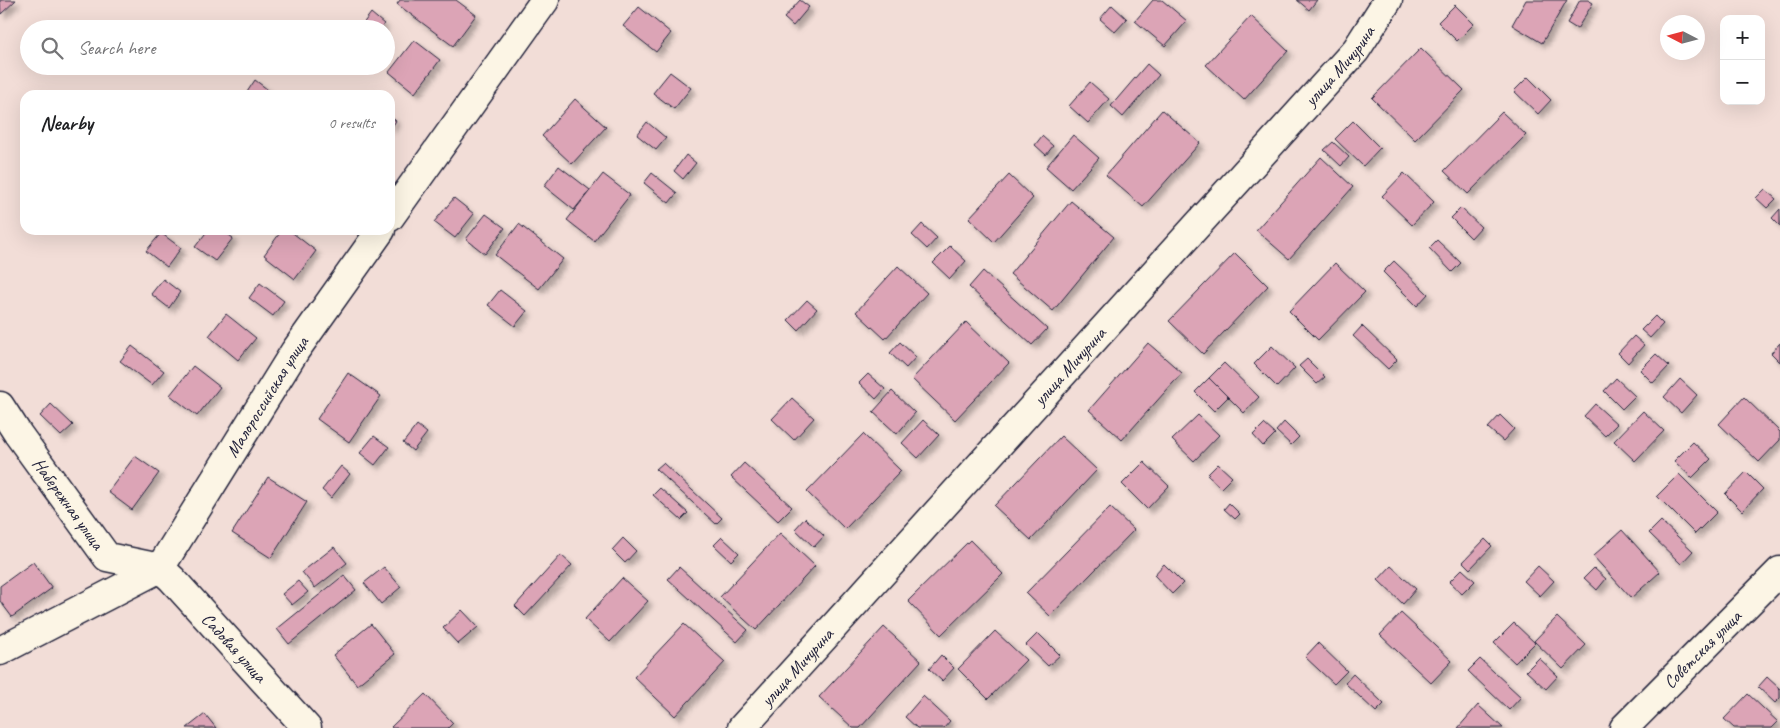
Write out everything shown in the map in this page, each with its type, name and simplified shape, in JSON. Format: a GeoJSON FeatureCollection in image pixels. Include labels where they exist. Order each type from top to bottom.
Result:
{"type":"FeatureCollection","features":[{"type":"Feature","properties":{"kind":"street"},"geometry":{"type":"LineString","coordinates":[[395,211],[544,0]]}},
{"type":"Feature","properties":{"kind":"street","name":"улица Мичурина"},"geometry":{"type":"LineString","coordinates":[[742,728],[1356,50],[1388,0]]}},
{"type":"Feature","properties":{"kind":"street","name":"Малороссийская улица"},"geometry":{"type":"LineString","coordinates":[[160,568],[295,351],[377,235]]}},
{"type":"Feature","properties":{"kind":"street","name":"Набережная улица"},"geometry":{"type":"LineString","coordinates":[[0,406],[18,434],[107,557],[160,568]]}},
{"type":"Feature","properties":{"kind":"street"},"geometry":{"type":"LineString","coordinates":[[0,650],[160,568]]}},
{"type":"Feature","properties":{"kind":"street","name":"Садовая улица"},"geometry":{"type":"LineString","coordinates":[[160,568],[179,586],[307,728]]}},
{"type":"Feature","properties":{"kind":"street","name":"Советская улица"},"geometry":{"type":"LineString","coordinates":[[1624,728],[1780,571]]}},
{"type":"Feature","properties":{"kind":"building"},"geometry":{"type":"Polygon","coordinates":[[[0,0],[16,0],[1,14],[0,0]]]}},
{"type":"Feature","properties":{"kind":"building"},"geometry":{"type":"Polygon","coordinates":[[[400,0],[456,0],[476,15],[453,46],[397,4],[400,0]]]}},
{"type":"Feature","properties":{"kind":"building"},"geometry":{"type":"Polygon","coordinates":[[[800,0],[809,7],[793,26],[784,18],[800,0]]]}},
{"type":"Feature","properties":{"kind":"building"},"geometry":{"type":"Polygon","coordinates":[[[1153,0],[1162,0],[1187,21],[1165,46],[1135,21],[1153,0]]]}},
{"type":"Feature","properties":{"kind":"building"},"geometry":{"type":"Polygon","coordinates":[[[1297,0],[1317,0],[1309,10],[1297,0]]]}},
{"type":"Feature","properties":{"kind":"building"},"geometry":{"type":"Polygon","coordinates":[[[1526,0],[1567,0],[1542,43],[1512,25],[1526,0]]]}},
{"type":"Feature","properties":{"kind":"building"},"geometry":{"type":"Polygon","coordinates":[[[1580,0],[1588,0],[1593,3],[1577,29],[1567,23],[1580,0]]]}},
{"type":"Feature","properties":{"kind":"building"},"geometry":{"type":"Polygon","coordinates":[[[1112,5],[1127,19],[1115,32],[1100,19],[1112,5]]]}},
{"type":"Feature","properties":{"kind":"building"},"geometry":{"type":"Polygon","coordinates":[[[1455,5],[1474,24],[1457,41],[1438,22],[1455,5]]]}},
{"type":"Feature","properties":{"kind":"building"},"geometry":{"type":"Polygon","coordinates":[[[639,7],[671,33],[656,52],[623,26],[639,7]]]}},
{"type":"Feature","properties":{"kind":"building"},"geometry":{"type":"Polygon","coordinates":[[[371,13],[379,20],[366,20],[371,13]]]}},
{"type":"Feature","properties":{"kind":"building"},"geometry":{"type":"Polygon","coordinates":[[[1251,16],[1288,51],[1244,100],[1206,65],[1251,16]]]}},
{"type":"Feature","properties":{"kind":"building"},"geometry":{"type":"Polygon","coordinates":[[[414,40],[440,60],[415,93],[393,75],[395,75],[395,64],[414,40]]]}},
{"type":"Feature","properties":{"kind":"building"},"geometry":{"type":"Polygon","coordinates":[[[1421,48],[1464,90],[1415,140],[1372,98],[1421,48]]]}},
{"type":"Feature","properties":{"kind":"building"},"geometry":{"type":"Polygon","coordinates":[[[1147,64],[1159,75],[1123,117],[1111,106],[1147,64]]]}},
{"type":"Feature","properties":{"kind":"building"},"geometry":{"type":"Polygon","coordinates":[[[670,72],[691,88],[674,109],[653,93],[670,72]]]}},
{"type":"Feature","properties":{"kind":"building"},"geometry":{"type":"Polygon","coordinates":[[[1528,77],[1551,100],[1538,114],[1514,91],[1528,77]]]}},
{"type":"Feature","properties":{"kind":"building"},"geometry":{"type":"Polygon","coordinates":[[[255,80],[268,90],[248,90],[255,80]]]}},
{"type":"Feature","properties":{"kind":"building"},"geometry":{"type":"Polygon","coordinates":[[[1090,82],[1109,99],[1088,123],[1069,106],[1090,82]]]}},
{"type":"Feature","properties":{"kind":"building"},"geometry":{"type":"Polygon","coordinates":[[[575,99],[606,127],[572,164],[542,136],[575,99]]]}},
{"type":"Feature","properties":{"kind":"building"},"geometry":{"type":"Polygon","coordinates":[[[1162,110],[1200,143],[1143,207],[1106,175],[1162,110]]]}},
{"type":"Feature","properties":{"kind":"building"},"geometry":{"type":"Polygon","coordinates":[[[1502,112],[1526,135],[1468,194],[1444,171],[1502,112]]]}},
{"type":"Feature","properties":{"kind":"building"},"geometry":{"type":"Polygon","coordinates":[[[1353,121],[1380,148],[1363,166],[1335,139],[1353,121]]]}},
{"type":"Feature","properties":{"kind":"building"},"geometry":{"type":"Polygon","coordinates":[[[647,122],[666,138],[656,150],[637,135],[647,122]]]}},
{"type":"Feature","properties":{"kind":"building"},"geometry":{"type":"Polygon","coordinates":[[[1073,135],[1099,158],[1071,189],[1046,167],[1073,135]]]}},
{"type":"Feature","properties":{"kind":"building"},"geometry":{"type":"Polygon","coordinates":[[[1042,136],[1053,146],[1046,155],[1035,145],[1042,136]]]}},
{"type":"Feature","properties":{"kind":"building"},"geometry":{"type":"Polygon","coordinates":[[[1333,142],[1349,157],[1341,166],[1324,150],[1333,142]]]}},
{"type":"Feature","properties":{"kind":"building"},"geometry":{"type":"Polygon","coordinates":[[[686,155],[696,163],[683,179],[674,171],[686,155]]]}},
{"type":"Feature","properties":{"kind":"building"},"geometry":{"type":"Polygon","coordinates":[[[1321,157],[1353,187],[1289,259],[1256,230],[1321,157]]]}},
{"type":"Feature","properties":{"kind":"building"},"geometry":{"type":"Polygon","coordinates":[[[559,166],[590,190],[574,210],[544,186],[559,166]]]}},
{"type":"Feature","properties":{"kind":"building"},"geometry":{"type":"Polygon","coordinates":[[[652,173],[677,193],[669,203],[644,183],[652,173]]]}},
{"type":"Feature","properties":{"kind":"building"},"geometry":{"type":"Polygon","coordinates":[[[1404,173],[1434,202],[1412,225],[1382,196],[1404,173]]]}},
{"type":"Feature","properties":{"kind":"building"},"geometry":{"type":"Polygon","coordinates":[[[603,174],[630,195],[594,241],[567,220],[603,174]]]}},
{"type":"Feature","properties":{"kind":"building"},"geometry":{"type":"Polygon","coordinates":[[[1009,175],[1033,198],[994,242],[969,218],[1009,175]]]}},
{"type":"Feature","properties":{"kind":"building"},"geometry":{"type":"Polygon","coordinates":[[[1765,189],[1776,199],[1767,208],[1756,198],[1765,189]]]}},
{"type":"Feature","properties":{"kind":"building"},"geometry":{"type":"Polygon","coordinates":[[[454,198],[474,214],[455,238],[434,222],[454,198]]]}},
{"type":"Feature","properties":{"kind":"building"},"geometry":{"type":"Polygon","coordinates":[[[1071,201],[1114,237],[1053,311],[1010,274],[1071,201]]]}},
{"type":"Feature","properties":{"kind":"building"},"geometry":{"type":"Polygon","coordinates":[[[1461,208],[1481,227],[1471,238],[1451,218],[1461,208]]]}},
{"type":"Feature","properties":{"kind":"building"},"geometry":{"type":"Polygon","coordinates":[[[1780,209],[1780,226],[1772,218],[1780,209]]]}},
{"type":"Feature","properties":{"kind":"building"},"geometry":{"type":"Polygon","coordinates":[[[486,214],[505,228],[485,254],[466,239],[486,214]]]}},
{"type":"Feature","properties":{"kind":"building"},"geometry":{"type":"Polygon","coordinates":[[[519,224],[563,259],[539,289],[495,255],[519,224]]]}},
{"type":"Feature","properties":{"kind":"building"},"geometry":{"type":"Polygon","coordinates":[[[922,224],[937,238],[927,249],[912,235],[922,224]]]}},
{"type":"Feature","properties":{"kind":"building"},"geometry":{"type":"Polygon","coordinates":[[[159,235],[164,235],[181,248],[167,267],[146,251],[159,235]]]}},
{"type":"Feature","properties":{"kind":"building"},"geometry":{"type":"Polygon","coordinates":[[[204,235],[229,235],[233,238],[215,261],[195,247],[204,235]]]}},
{"type":"Feature","properties":{"kind":"building"},"geometry":{"type":"Polygon","coordinates":[[[278,235],[295,235],[316,251],[295,279],[264,255],[278,235]]]}},
{"type":"Feature","properties":{"kind":"building"},"geometry":{"type":"Polygon","coordinates":[[[1437,240],[1461,263],[1452,272],[1429,248],[1437,240]]]}},
{"type":"Feature","properties":{"kind":"building"},"geometry":{"type":"Polygon","coordinates":[[[950,246],[966,261],[950,279],[933,263],[950,246]]]}},
{"type":"Feature","properties":{"kind":"building"},"geometry":{"type":"Polygon","coordinates":[[[1235,253],[1268,286],[1203,354],[1169,321],[1235,253]]]}},
{"type":"Feature","properties":{"kind":"building"},"geometry":{"type":"Polygon","coordinates":[[[1394,261],[1428,294],[1417,306],[1383,272],[1394,261]]]}},
{"type":"Feature","properties":{"kind":"building"},"geometry":{"type":"Polygon","coordinates":[[[1335,263],[1365,292],[1318,340],[1289,311],[1335,263]]]}},
{"type":"Feature","properties":{"kind":"building"},"geometry":{"type":"Polygon","coordinates":[[[898,266],[927,293],[885,339],[856,312],[898,266]]]}},
{"type":"Feature","properties":{"kind":"building"},"geometry":{"type":"Polygon","coordinates":[[[983,271],[1047,329],[1032,345],[969,287],[983,271]]]}},
{"type":"Feature","properties":{"kind":"building"},"geometry":{"type":"Polygon","coordinates":[[[163,279],[180,292],[169,308],[151,294],[163,279]]]}},
{"type":"Feature","properties":{"kind":"building"},"geometry":{"type":"Polygon","coordinates":[[[260,283],[284,301],[273,316],[249,298],[260,283]]]}},
{"type":"Feature","properties":{"kind":"building"},"geometry":{"type":"Polygon","coordinates":[[[500,290],[527,311],[515,326],[488,305],[500,290]]]}},
{"type":"Feature","properties":{"kind":"building"},"geometry":{"type":"Polygon","coordinates":[[[807,300],[817,309],[798,330],[788,320],[807,300]]]}},
{"type":"Feature","properties":{"kind":"building"},"geometry":{"type":"Polygon","coordinates":[[[226,314],[256,338],[238,360],[209,336],[226,314]]]}},
{"type":"Feature","properties":{"kind":"building"},"geometry":{"type":"Polygon","coordinates":[[[1655,316],[1663,324],[1650,338],[1641,330],[1655,316]]]}},
{"type":"Feature","properties":{"kind":"building"},"geometry":{"type":"Polygon","coordinates":[[[966,322],[1009,363],[955,420],[912,379],[966,322]]]}},
{"type":"Feature","properties":{"kind":"building"},"geometry":{"type":"Polygon","coordinates":[[[1362,326],[1397,360],[1388,369],[1353,336],[1362,326]]]}},
{"type":"Feature","properties":{"kind":"building"},"geometry":{"type":"Polygon","coordinates":[[[1634,336],[1644,345],[1628,363],[1618,353],[1634,336]]]}},
{"type":"Feature","properties":{"kind":"building"},"geometry":{"type":"Polygon","coordinates":[[[900,342],[916,357],[906,368],[890,353],[900,342]]]}},
{"type":"Feature","properties":{"kind":"building"},"geometry":{"type":"Polygon","coordinates":[[[1148,343],[1182,373],[1122,440],[1089,410],[1148,343]]]}},
{"type":"Feature","properties":{"kind":"building"},"geometry":{"type":"Polygon","coordinates":[[[1780,343],[1780,362],[1771,353],[1780,343]]]}},
{"type":"Feature","properties":{"kind":"building"},"geometry":{"type":"Polygon","coordinates":[[[132,346],[164,371],[152,385],[120,361],[132,346]]]}},
{"type":"Feature","properties":{"kind":"building"},"geometry":{"type":"Polygon","coordinates":[[[1272,346],[1295,368],[1277,387],[1254,364],[1272,346]]]}},
{"type":"Feature","properties":{"kind":"building"},"geometry":{"type":"Polygon","coordinates":[[[1656,354],[1669,366],[1653,383],[1640,370],[1656,354]]]}},
{"type":"Feature","properties":{"kind":"building"},"geometry":{"type":"Polygon","coordinates":[[[1307,359],[1325,377],[1317,384],[1299,366],[1307,359]]]}},
{"type":"Feature","properties":{"kind":"building"},"geometry":{"type":"Polygon","coordinates":[[[1224,363],[1259,397],[1244,413],[1209,378],[1224,363]]]}},
{"type":"Feature","properties":{"kind":"building"},"geometry":{"type":"Polygon","coordinates":[[[193,366],[220,387],[197,416],[170,395],[193,366]]]}},
{"type":"Feature","properties":{"kind":"building"},"geometry":{"type":"Polygon","coordinates":[[[348,373],[381,396],[349,442],[317,419],[348,373]]]}},
{"type":"Feature","properties":{"kind":"building"},"geometry":{"type":"Polygon","coordinates":[[[868,374],[885,389],[876,399],[859,383],[868,374]]]}},
{"type":"Feature","properties":{"kind":"building"},"geometry":{"type":"Polygon","coordinates":[[[1209,378],[1228,397],[1214,411],[1195,392],[1209,378]]]}},
{"type":"Feature","properties":{"kind":"building"},"geometry":{"type":"Polygon","coordinates":[[[1616,378],[1635,396],[1622,409],[1604,391],[1616,378]]]}},
{"type":"Feature","properties":{"kind":"building"},"geometry":{"type":"Polygon","coordinates":[[[1680,379],[1697,395],[1681,413],[1664,397],[1680,379]]]}},
{"type":"Feature","properties":{"kind":"building"},"geometry":{"type":"Polygon","coordinates":[[[892,391],[915,413],[897,434],[873,412],[892,391]]]}},
{"type":"Feature","properties":{"kind":"building"},"geometry":{"type":"Polygon","coordinates":[[[1744,397],[1780,432],[1780,440],[1759,462],[1719,424],[1744,397]]]}},
{"type":"Feature","properties":{"kind":"building"},"geometry":{"type":"Polygon","coordinates":[[[792,398],[814,418],[794,440],[772,419],[792,398]]]}},
{"type":"Feature","properties":{"kind":"building"},"geometry":{"type":"Polygon","coordinates":[[[51,404],[73,425],[61,436],[40,416],[51,404]]]}},
{"type":"Feature","properties":{"kind":"building"},"geometry":{"type":"Polygon","coordinates":[[[1595,404],[1617,424],[1605,436],[1584,416],[1595,404]]]}},
{"type":"Feature","properties":{"kind":"building"},"geometry":{"type":"Polygon","coordinates":[[[1643,411],[1664,431],[1635,461],[1614,441],[1643,411]]]}},
{"type":"Feature","properties":{"kind":"building"},"geometry":{"type":"Polygon","coordinates":[[[1198,415],[1219,435],[1194,461],[1172,440],[1198,415]]]}},
{"type":"Feature","properties":{"kind":"building"},"geometry":{"type":"Polygon","coordinates":[[[1500,415],[1514,429],[1503,441],[1488,428],[1500,415]]]}},
{"type":"Feature","properties":{"kind":"building"},"geometry":{"type":"Polygon","coordinates":[[[923,420],[939,435],[918,458],[902,443],[923,420]]]}},
{"type":"Feature","properties":{"kind":"building"},"geometry":{"type":"Polygon","coordinates":[[[1284,422],[1299,437],[1291,445],[1276,431],[1284,422]]]}},
{"type":"Feature","properties":{"kind":"building"},"geometry":{"type":"Polygon","coordinates":[[[1264,424],[1275,434],[1263,446],[1253,435],[1264,424]]]}},
{"type":"Feature","properties":{"kind":"building"},"geometry":{"type":"Polygon","coordinates":[[[417,425],[427,433],[413,451],[403,443],[417,425]]]}},
{"type":"Feature","properties":{"kind":"building"},"geometry":{"type":"Polygon","coordinates":[[[863,434],[901,471],[845,529],[807,492],[863,434]]]}},
{"type":"Feature","properties":{"kind":"building"},"geometry":{"type":"Polygon","coordinates":[[[374,436],[389,447],[375,465],[360,453],[374,436]]]}},
{"type":"Feature","properties":{"kind":"building"},"geometry":{"type":"Polygon","coordinates":[[[1061,436],[1097,470],[1031,540],[994,506],[1061,436]]]}},
{"type":"Feature","properties":{"kind":"building"},"geometry":{"type":"Polygon","coordinates":[[[1693,442],[1711,459],[1692,478],[1674,461],[1693,442]]]}},
{"type":"Feature","properties":{"kind":"building"},"geometry":{"type":"Polygon","coordinates":[[[135,456],[159,473],[132,510],[108,492],[135,456]]]}},
{"type":"Feature","properties":{"kind":"building"},"geometry":{"type":"Polygon","coordinates":[[[1144,462],[1169,486],[1147,509],[1122,484],[1144,462]]]}},
{"type":"Feature","properties":{"kind":"building"},"geometry":{"type":"Polygon","coordinates":[[[663,463],[722,518],[716,524],[656,469],[663,463]]]}},
{"type":"Feature","properties":{"kind":"building"},"geometry":{"type":"Polygon","coordinates":[[[744,463],[792,507],[778,521],[731,477],[744,463]]]}},
{"type":"Feature","properties":{"kind":"building"},"geometry":{"type":"Polygon","coordinates":[[[1218,464],[1232,477],[1221,488],[1207,475],[1218,464]]]}},
{"type":"Feature","properties":{"kind":"building"},"geometry":{"type":"Polygon","coordinates":[[[341,466],[350,474],[331,498],[322,490],[341,466]]]}},
{"type":"Feature","properties":{"kind":"building"},"geometry":{"type":"Polygon","coordinates":[[[1746,472],[1763,489],[1742,511],[1725,494],[1746,472]]]}},
{"type":"Feature","properties":{"kind":"building"},"geometry":{"type":"Polygon","coordinates":[[[1679,474],[1717,512],[1695,534],[1657,496],[1679,474]]]}},
{"type":"Feature","properties":{"kind":"building"},"geometry":{"type":"Polygon","coordinates":[[[268,477],[307,502],[271,558],[232,533],[268,477]]]}},
{"type":"Feature","properties":{"kind":"building"},"geometry":{"type":"Polygon","coordinates":[[[660,488],[688,513],[681,520],[653,495],[660,488]]]}},
{"type":"Feature","properties":{"kind":"building"},"geometry":{"type":"Polygon","coordinates":[[[1229,503],[1240,514],[1235,519],[1224,509],[1229,503]]]}},
{"type":"Feature","properties":{"kind":"building"},"geometry":{"type":"Polygon","coordinates":[[[1110,507],[1134,530],[1050,616],[1026,593],[1110,507]]]}},
{"type":"Feature","properties":{"kind":"building"},"geometry":{"type":"Polygon","coordinates":[[[805,518],[824,536],[814,547],[795,529],[805,518]]]}},
{"type":"Feature","properties":{"kind":"building"},"geometry":{"type":"Polygon","coordinates":[[[1661,521],[1693,551],[1681,564],[1649,533],[1661,521]]]}},
{"type":"Feature","properties":{"kind":"building"},"geometry":{"type":"Polygon","coordinates":[[[1622,530],[1660,572],[1631,598],[1593,556],[1622,530]]]}},
{"type":"Feature","properties":{"kind":"building"},"geometry":{"type":"Polygon","coordinates":[[[780,533],[815,566],[756,630],[720,597],[780,533]]]}},
{"type":"Feature","properties":{"kind":"building"},"geometry":{"type":"Polygon","coordinates":[[[722,537],[739,553],[731,561],[714,545],[722,537]]]}},
{"type":"Feature","properties":{"kind":"building"},"geometry":{"type":"Polygon","coordinates":[[[623,538],[636,551],[625,563],[612,550],[623,538]]]}},
{"type":"Feature","properties":{"kind":"building"},"geometry":{"type":"Polygon","coordinates":[[[1485,539],[1492,546],[1470,569],[1463,562],[1485,539]]]}},
{"type":"Feature","properties":{"kind":"building"},"geometry":{"type":"Polygon","coordinates":[[[970,540],[1003,574],[941,635],[908,601],[970,540]]]}},
{"type":"Feature","properties":{"kind":"building"},"geometry":{"type":"Polygon","coordinates":[[[334,547],[347,563],[315,588],[302,572],[334,547]]]}},
{"type":"Feature","properties":{"kind":"building"},"geometry":{"type":"Polygon","coordinates":[[[561,555],[572,565],[525,616],[515,606],[561,555]]]}},
{"type":"Feature","properties":{"kind":"building"},"geometry":{"type":"Polygon","coordinates":[[[33,562],[52,588],[12,617],[0,601],[0,586],[33,562]]]}},
{"type":"Feature","properties":{"kind":"building"},"geometry":{"type":"Polygon","coordinates":[[[1164,564],[1183,583],[1172,594],[1154,575],[1164,564]]]}},
{"type":"Feature","properties":{"kind":"building"},"geometry":{"type":"Polygon","coordinates":[[[1391,566],[1416,589],[1403,604],[1378,580],[1391,566]]]}},
{"type":"Feature","properties":{"kind":"building"},"geometry":{"type":"Polygon","coordinates":[[[1538,566],[1554,581],[1540,596],[1524,581],[1538,566]]]}},
{"type":"Feature","properties":{"kind":"building"},"geometry":{"type":"Polygon","coordinates":[[[384,567],[401,587],[381,604],[364,583],[384,567]]]}},
{"type":"Feature","properties":{"kind":"building"},"geometry":{"type":"Polygon","coordinates":[[[679,567],[748,630],[737,642],[668,579],[679,567]]]}},
{"type":"Feature","properties":{"kind":"building"},"geometry":{"type":"Polygon","coordinates":[[[1594,568],[1606,579],[1597,590],[1584,578],[1594,568]]]}},
{"type":"Feature","properties":{"kind":"building"},"geometry":{"type":"Polygon","coordinates":[[[1462,569],[1475,581],[1462,594],[1449,582],[1462,569]]]}},
{"type":"Feature","properties":{"kind":"building"},"geometry":{"type":"Polygon","coordinates":[[[344,575],[356,590],[289,644],[277,629],[344,575]]]}},
{"type":"Feature","properties":{"kind":"building"},"geometry":{"type":"Polygon","coordinates":[[[622,578],[648,601],[610,642],[585,619],[622,578]]]}},
{"type":"Feature","properties":{"kind":"building"},"geometry":{"type":"Polygon","coordinates":[[[298,581],[308,592],[292,605],[282,594],[298,581]]]}},
{"type":"Feature","properties":{"kind":"building"},"geometry":{"type":"Polygon","coordinates":[[[462,610],[478,627],[458,644],[443,628],[462,610]]]}},
{"type":"Feature","properties":{"kind":"building"},"geometry":{"type":"Polygon","coordinates":[[[1401,613],[1452,661],[1431,683],[1380,635],[1401,613]]]}},
{"type":"Feature","properties":{"kind":"building"},"geometry":{"type":"Polygon","coordinates":[[[1557,617],[1586,645],[1563,669],[1534,641],[1557,617]]]}},
{"type":"Feature","properties":{"kind":"building"},"geometry":{"type":"Polygon","coordinates":[[[1514,623],[1535,643],[1515,663],[1494,643],[1514,623]]]}},
{"type":"Feature","properties":{"kind":"building"},"geometry":{"type":"Polygon","coordinates":[[[371,624],[395,654],[357,685],[333,655],[371,624]]]}},
{"type":"Feature","properties":{"kind":"building"},"geometry":{"type":"Polygon","coordinates":[[[684,624],[725,662],[675,716],[634,677],[684,624]]]}},
{"type":"Feature","properties":{"kind":"building"},"geometry":{"type":"Polygon","coordinates":[[[884,627],[921,661],[860,728],[853,728],[819,697],[884,627]]]}},
{"type":"Feature","properties":{"kind":"building"},"geometry":{"type":"Polygon","coordinates":[[[995,631],[1026,660],[988,699],[958,669],[995,631]]]}},
{"type":"Feature","properties":{"kind":"building"},"geometry":{"type":"Polygon","coordinates":[[[1038,633],[1060,655],[1048,666],[1026,645],[1038,633]]]}},
{"type":"Feature","properties":{"kind":"building"},"geometry":{"type":"Polygon","coordinates":[[[1318,643],[1347,671],[1334,684],[1305,657],[1318,643]]]}},
{"type":"Feature","properties":{"kind":"building"},"geometry":{"type":"Polygon","coordinates":[[[941,655],[954,668],[942,681],[929,669],[941,655]]]}},
{"type":"Feature","properties":{"kind":"building"},"geometry":{"type":"Polygon","coordinates":[[[1539,658],[1558,676],[1546,689],[1526,671],[1539,658]]]}},
{"type":"Feature","properties":{"kind":"building"},"geometry":{"type":"Polygon","coordinates":[[[1480,659],[1521,697],[1509,710],[1468,671],[1480,659]]]}},
{"type":"Feature","properties":{"kind":"building"},"geometry":{"type":"Polygon","coordinates":[[[1353,674],[1384,704],[1376,712],[1345,683],[1353,674]]]}},
{"type":"Feature","properties":{"kind":"building"},"geometry":{"type":"Polygon","coordinates":[[[1767,677],[1780,689],[1780,698],[1775,703],[1758,687],[1767,677]]]}},
{"type":"Feature","properties":{"kind":"building"},"geometry":{"type":"Polygon","coordinates":[[[425,694],[453,723],[448,728],[391,727],[425,694]]]}},
{"type":"Feature","properties":{"kind":"building"},"geometry":{"type":"Polygon","coordinates":[[[1748,694],[1778,722],[1772,728],[1734,728],[1724,719],[1748,694]]]}},
{"type":"Feature","properties":{"kind":"building"},"geometry":{"type":"Polygon","coordinates":[[[923,696],[950,721],[944,728],[917,728],[905,717],[923,696]]]}},
{"type":"Feature","properties":{"kind":"building"},"geometry":{"type":"Polygon","coordinates":[[[1478,705],[1503,728],[1458,728],[1478,705]]]}},
{"type":"Feature","properties":{"kind":"building"},"geometry":{"type":"Polygon","coordinates":[[[205,714],[216,728],[187,728],[205,714]]]}}]}
